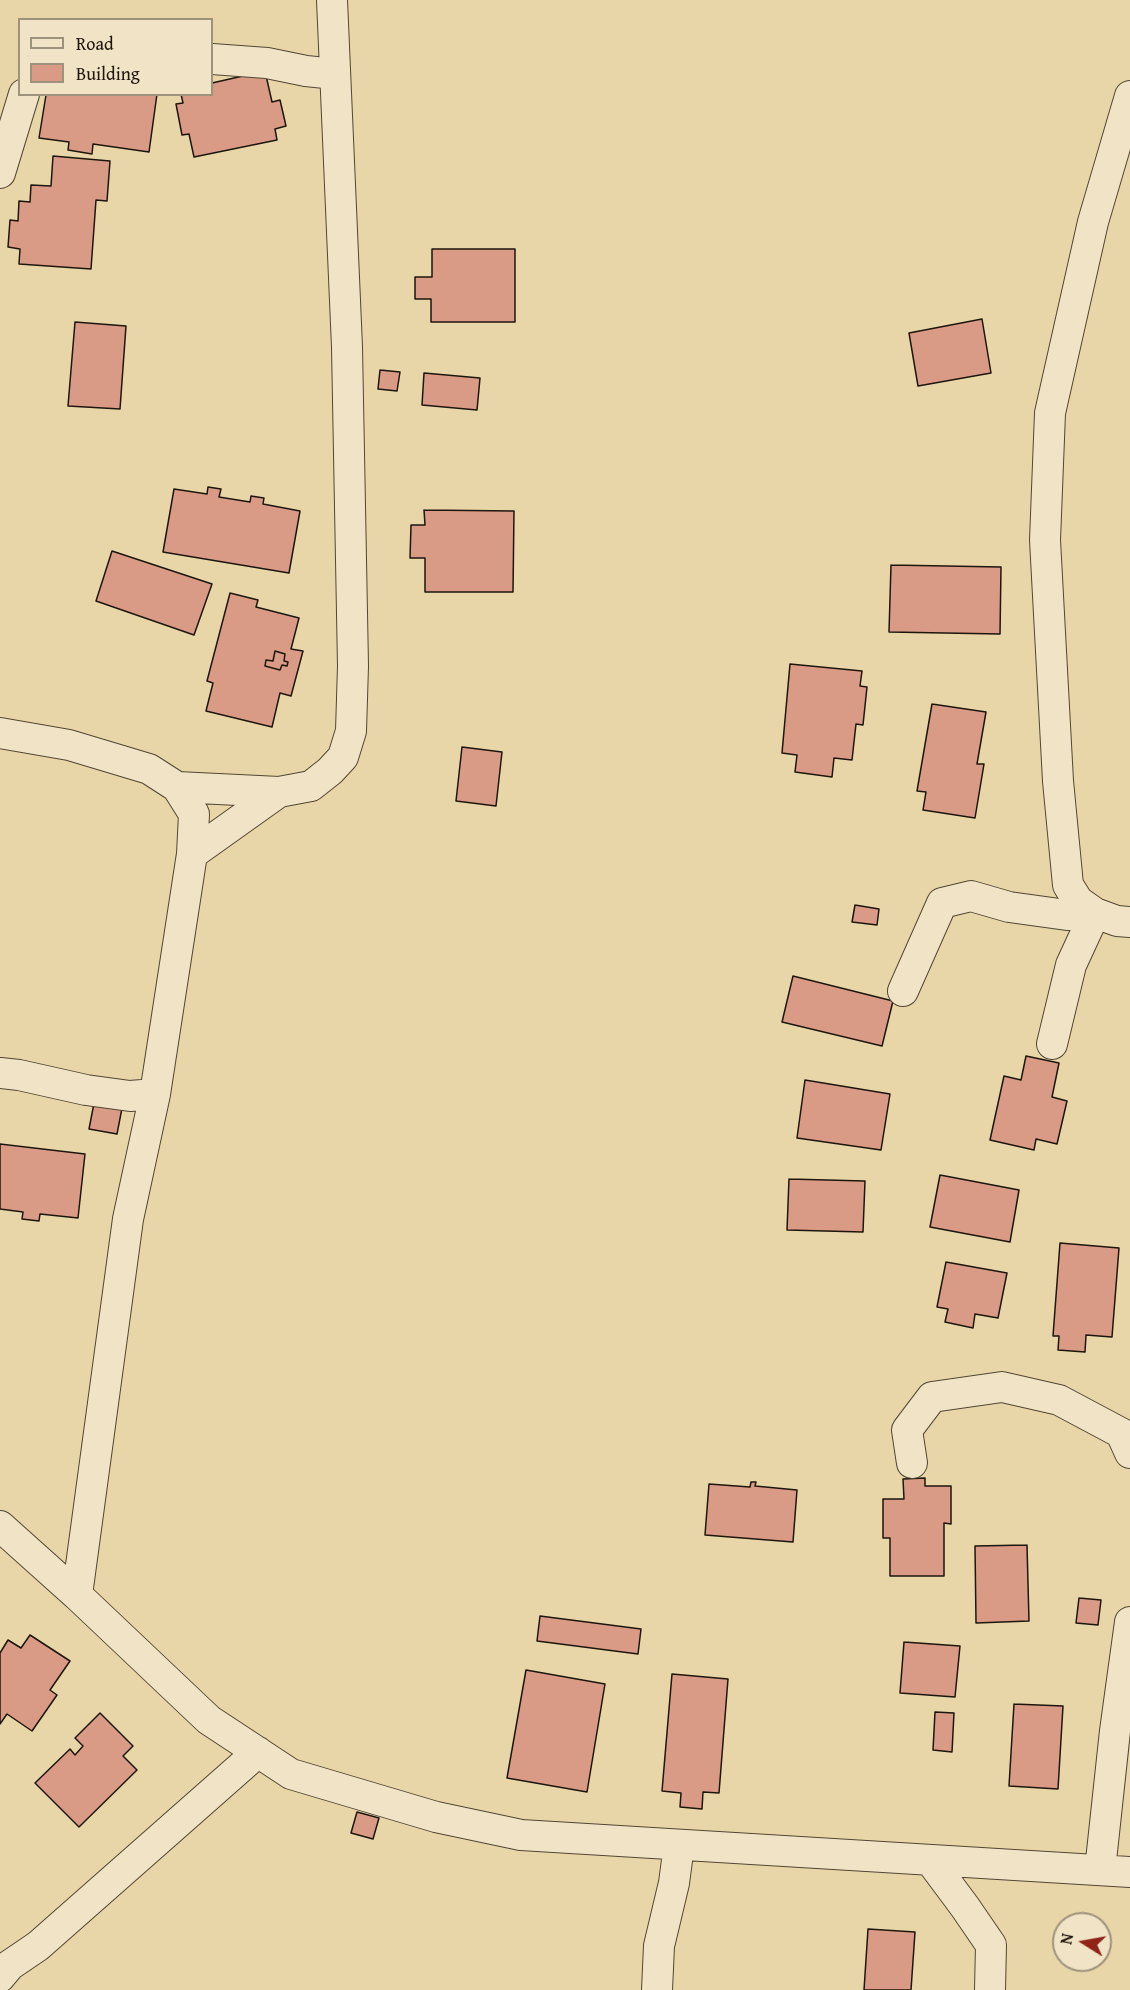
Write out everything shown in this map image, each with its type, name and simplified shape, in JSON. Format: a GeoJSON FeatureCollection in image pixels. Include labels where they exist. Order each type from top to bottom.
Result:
{"type":"FeatureCollection","features":[{"type":"Feature","properties":{"kind":"street"},"geometry":{"type":"LineString","coordinates":[[177,787],[279,792],[311,786],[343,757],[351,731],[354,666],[347,371],[332,0]]}},
{"type":"Feature","properties":{"kind":"street"},"geometry":{"type":"LineString","coordinates":[[213,59],[267,63],[335,74]]}},
{"type":"Feature","properties":{"kind":"street"},"geometry":{"type":"LineString","coordinates":[[0,173],[23,96]]}},
{"type":"Feature","properties":{"kind":"street"},"geometry":{"type":"LineString","coordinates":[[1130,96],[1093,222],[1050,413],[1045,540],[1058,781],[1068,885],[1077,902],[1095,913],[1118,921],[1130,922]]}},
{"type":"Feature","properties":{"kind":"street"},"geometry":{"type":"LineString","coordinates":[[0,733],[69,745],[149,769],[177,787],[194,814],[192,854],[154,1094],[128,1219],[77,1595]]}},
{"type":"Feature","properties":{"kind":"street"},"geometry":{"type":"LineString","coordinates":[[192,854],[279,792]]}},
{"type":"Feature","properties":{"kind":"street"},"geometry":{"type":"LineString","coordinates":[[903,992],[942,903],[971,896],[1020,909],[1066,915],[1095,913]]}},
{"type":"Feature","properties":{"kind":"street"},"geometry":{"type":"LineString","coordinates":[[1053,1044],[1071,965],[1095,913]]}},
{"type":"Feature","properties":{"kind":"street"},"geometry":{"type":"LineString","coordinates":[[0,1073],[119,1094],[154,1094]]}},
{"type":"Feature","properties":{"kind":"street"},"geometry":{"type":"LineString","coordinates":[[912,1463],[907,1430],[932,1397],[1002,1387],[1059,1400],[1121,1433],[1130,1453]]}},
{"type":"Feature","properties":{"kind":"street"},"geometry":{"type":"LineString","coordinates":[[0,1526],[77,1595],[209,1720],[291,1774],[436,1817],[521,1835],[1130,1872]]}},
{"type":"Feature","properties":{"kind":"street"},"geometry":{"type":"LineString","coordinates":[[1100,1870],[1112,1754],[1130,1622]]}},
{"type":"Feature","properties":{"kind":"street"},"geometry":{"type":"LineString","coordinates":[[0,1977],[10,1965],[38,1947],[258,1752]]}},
{"type":"Feature","properties":{"kind":"street"},"geometry":{"type":"LineString","coordinates":[[657,1990],[659,1946],[674,1883],[680,1845]]}},
{"type":"Feature","properties":{"kind":"street"},"geometry":{"type":"LineString","coordinates":[[930,1860],[991,1945],[990,1990]]}},
{"type":"Feature","properties":{"kind":"building"},"geometry":{"type":"Polygon","coordinates":[[[265,71],[272,102],[280,100],[286,126],[275,129],[277,140],[194,157],[189,134],[182,135],[176,104],[183,103],[181,96],[213,96],[213,83],[265,71]]]}},
{"type":"Feature","properties":{"kind":"building"},"geometry":{"type":"Polygon","coordinates":[[[46,96],[157,96],[149,152],[93,144],[92,154],[68,150],[69,142],[39,138],[46,96]]]}},
{"type":"Feature","properties":{"kind":"building"},"geometry":{"type":"Polygon","coordinates":[[[53,156],[110,161],[107,201],[96,200],[91,269],[19,264],[20,249],[8,247],[10,220],[18,221],[19,201],[30,202],[31,185],[51,186],[53,156]]]}},
{"type":"Feature","properties":{"kind":"building"},"geometry":{"type":"Polygon","coordinates":[[[432,249],[515,249],[515,322],[431,322],[431,299],[415,299],[415,277],[432,277],[432,249]]]}},
{"type":"Feature","properties":{"kind":"building"},"geometry":{"type":"Polygon","coordinates":[[[982,319],[991,373],[918,386],[909,333],[982,319]]]}},
{"type":"Feature","properties":{"kind":"building"},"geometry":{"type":"Polygon","coordinates":[[[75,322],[126,326],[120,409],[68,406],[75,322]]]}},
{"type":"Feature","properties":{"kind":"building"},"geometry":{"type":"Polygon","coordinates":[[[380,370],[400,372],[397,391],[378,389],[380,370]]]}},
{"type":"Feature","properties":{"kind":"building"},"geometry":{"type":"Polygon","coordinates":[[[424,373],[480,378],[477,410],[422,405],[424,373]]]}},
{"type":"Feature","properties":{"kind":"building"},"geometry":{"type":"Polygon","coordinates":[[[208,487],[221,489],[219,497],[250,502],[251,496],[264,498],[263,504],[300,511],[289,573],[163,552],[174,489],[207,494],[208,487]]]}},
{"type":"Feature","properties":{"kind":"building"},"geometry":{"type":"Polygon","coordinates":[[[424,510],[514,511],[513,592],[425,592],[425,558],[410,558],[411,525],[425,525],[424,510]]]}},
{"type":"Feature","properties":{"kind":"building"},"geometry":{"type":"Polygon","coordinates":[[[112,551],[212,584],[194,635],[96,601],[112,551]]]}},
{"type":"Feature","properties":{"kind":"building"},"geometry":{"type":"Polygon","coordinates":[[[891,565],[1001,567],[1000,634],[889,632],[891,565]]]}},
{"type":"Feature","properties":{"kind":"building"},"geometry":{"type":"Polygon","coordinates":[[[230,593],[258,600],[256,607],[299,618],[291,649],[303,651],[291,696],[280,693],[272,727],[206,711],[213,683],[207,681],[230,593]],[[275,651],[273,661],[266,660],[265,666],[280,670],[282,665],[287,666],[288,662],[284,661],[285,654],[275,651]]]}},
{"type":"Feature","properties":{"kind":"building"},"geometry":{"type":"Polygon","coordinates":[[[275,651],[285,654],[284,661],[288,662],[287,666],[282,665],[280,670],[265,666],[266,660],[273,661],[275,651]]]}},
{"type":"Feature","properties":{"kind":"building"},"geometry":{"type":"Polygon","coordinates":[[[790,664],[862,671],[860,686],[867,687],[863,725],[856,724],[852,760],[834,758],[832,777],[795,772],[797,755],[782,753],[790,664]]]}},
{"type":"Feature","properties":{"kind":"building"},"geometry":{"type":"Polygon","coordinates":[[[932,704],[986,712],[977,764],[984,764],[975,818],[923,810],[926,792],[917,791],[932,704]]]}},
{"type":"Feature","properties":{"kind":"building"},"geometry":{"type":"Polygon","coordinates":[[[462,747],[502,752],[496,806],[456,801],[462,747]]]}},
{"type":"Feature","properties":{"kind":"building"},"geometry":{"type":"Polygon","coordinates":[[[855,905],[879,909],[877,925],[852,922],[855,905]]]}},
{"type":"Feature","properties":{"kind":"building"},"geometry":{"type":"Polygon","coordinates":[[[793,976],[893,1001],[882,1046],[782,1022],[793,976]]]}},
{"type":"Feature","properties":{"kind":"building"},"geometry":{"type":"Polygon","coordinates":[[[1026,1056],[1059,1063],[1052,1097],[1067,1101],[1057,1144],[1036,1139],[1034,1150],[990,1140],[1004,1076],[1021,1080],[1026,1056]]]}},
{"type":"Feature","properties":{"kind":"building"},"geometry":{"type":"Polygon","coordinates":[[[805,1080],[890,1094],[881,1150],[797,1138],[805,1080]]]}},
{"type":"Feature","properties":{"kind":"building"},"geometry":{"type":"Polygon","coordinates":[[[95,1098],[123,1103],[117,1134],[89,1129],[95,1098]]]}},
{"type":"Feature","properties":{"kind":"building"},"geometry":{"type":"Polygon","coordinates":[[[0,1144],[85,1154],[78,1218],[40,1214],[39,1221],[22,1219],[23,1212],[0,1209],[0,1144]]]}},
{"type":"Feature","properties":{"kind":"building"},"geometry":{"type":"Polygon","coordinates":[[[940,1175],[1019,1190],[1010,1242],[930,1227],[940,1175]]]}},
{"type":"Feature","properties":{"kind":"building"},"geometry":{"type":"Polygon","coordinates":[[[789,1179],[865,1181],[863,1232],[787,1230],[789,1179]]]}},
{"type":"Feature","properties":{"kind":"building"},"geometry":{"type":"Polygon","coordinates":[[[1060,1243],[1119,1248],[1112,1337],[1086,1335],[1085,1352],[1058,1350],[1059,1336],[1053,1336],[1060,1243]]]}},
{"type":"Feature","properties":{"kind":"building"},"geometry":{"type":"Polygon","coordinates":[[[946,1262],[1007,1273],[998,1318],[975,1314],[973,1328],[945,1322],[948,1309],[937,1307],[946,1262]]]}},
{"type":"Feature","properties":{"kind":"building"},"geometry":{"type":"Polygon","coordinates":[[[925,1478],[925,1486],[951,1486],[951,1524],[944,1523],[944,1576],[890,1576],[890,1538],[883,1538],[883,1499],[904,1499],[903,1479],[925,1478]]]}},
{"type":"Feature","properties":{"kind":"building"},"geometry":{"type":"Polygon","coordinates":[[[751,1482],[756,1482],[755,1486],[797,1490],[793,1542],[705,1535],[709,1484],[750,1487],[751,1482]]]}},
{"type":"Feature","properties":{"kind":"building"},"geometry":{"type":"Polygon","coordinates":[[[1027,1545],[1029,1621],[976,1623],[975,1546],[1027,1545]]]}},
{"type":"Feature","properties":{"kind":"building"},"geometry":{"type":"Polygon","coordinates":[[[1079,1598],[1101,1600],[1098,1625],[1076,1623],[1079,1598]]]}},
{"type":"Feature","properties":{"kind":"building"},"geometry":{"type":"Polygon","coordinates":[[[540,1616],[641,1629],[638,1654],[537,1641],[540,1616]]]}},
{"type":"Feature","properties":{"kind":"building"},"geometry":{"type":"Polygon","coordinates":[[[30,1635],[70,1661],[50,1690],[57,1695],[32,1731],[7,1714],[0,1724],[0,1653],[8,1640],[21,1648],[30,1635]]]}},
{"type":"Feature","properties":{"kind":"building"},"geometry":{"type":"Polygon","coordinates":[[[904,1642],[960,1646],[955,1697],[900,1693],[904,1642]]]}},
{"type":"Feature","properties":{"kind":"building"},"geometry":{"type":"Polygon","coordinates":[[[526,1670],[605,1684],[587,1792],[507,1778],[526,1670]]]}},
{"type":"Feature","properties":{"kind":"building"},"geometry":{"type":"Polygon","coordinates":[[[672,1674],[728,1679],[719,1793],[703,1792],[702,1809],[680,1807],[681,1793],[662,1791],[672,1674]]]}},
{"type":"Feature","properties":{"kind":"building"},"geometry":{"type":"Polygon","coordinates":[[[1014,1704],[1063,1706],[1058,1789],[1009,1786],[1014,1704]]]}},
{"type":"Feature","properties":{"kind":"building"},"geometry":{"type":"Polygon","coordinates":[[[935,1712],[954,1713],[952,1752],[933,1750],[935,1712]]]}},
{"type":"Feature","properties":{"kind":"building"},"geometry":{"type":"Polygon","coordinates":[[[100,1713],[133,1746],[123,1756],[137,1770],[79,1827],[35,1783],[70,1749],[75,1755],[83,1746],[75,1738],[100,1713]]]}},
{"type":"Feature","properties":{"kind":"building"},"geometry":{"type":"Polygon","coordinates":[[[357,1812],[379,1818],[373,1839],[351,1833],[357,1812]]]}},
{"type":"Feature","properties":{"kind":"building"},"geometry":{"type":"Polygon","coordinates":[[[868,1929],[915,1932],[911,1990],[864,1990],[868,1929]]]}}]}
